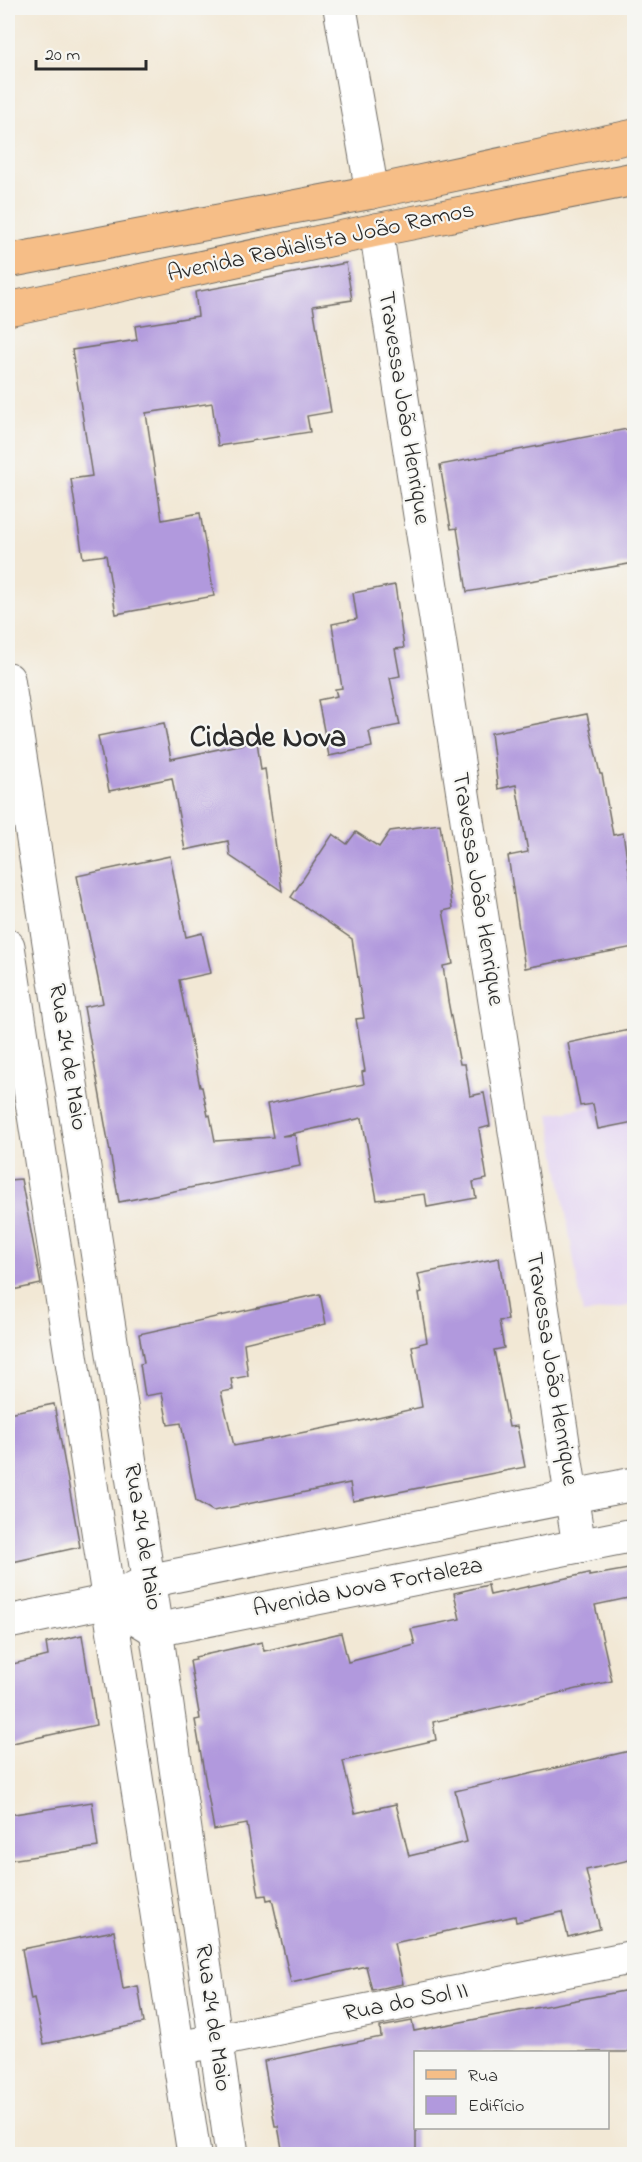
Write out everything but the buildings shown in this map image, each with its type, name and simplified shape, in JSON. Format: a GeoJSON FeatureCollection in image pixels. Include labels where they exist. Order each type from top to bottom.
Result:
{"type":"FeatureCollection","features":[{"type":"Feature","properties":{"kind":"main road","name":"Avenida Radialista João Ramos"},"geometry":{"type":"LineString","coordinates":[[8,261],[372,192],[634,136]]}},
{"type":"Feature","properties":{"kind":"main road","name":"Avenida Radialista João Ramos"},"geometry":{"type":"LineString","coordinates":[[8,309],[376,230],[634,179]]}},
{"type":"Feature","properties":{"kind":"street"},"geometry":{"type":"LineString","coordinates":[[340,8],[372,192]]}},
{"type":"Feature","properties":{"kind":"street","name":"Travessa João Henrique"},"geometry":{"type":"LineString","coordinates":[[376,230],[579,1546]]}},
{"type":"Feature","properties":{"kind":"street","name":"Rua 24 de Maio"},"geometry":{"type":"LineString","coordinates":[[8,679],[156,1630],[232,2154]]}},
{"type":"Feature","properties":{"kind":"street"},"geometry":{"type":"LineString","coordinates":[[8,926],[45,921]]}},
{"type":"Feature","properties":{"kind":"street","name":"Rua 24 de Maio"},"geometry":{"type":"LineString","coordinates":[[8,946],[194,2154]]}},
{"type":"Feature","properties":{"kind":"street"},"geometry":{"type":"LineString","coordinates":[[66,1315],[106,1308]]}},
{"type":"Feature","properties":{"kind":"street","name":"Avenida Nova Fortaleza"},"geometry":{"type":"LineString","coordinates":[[8,1622],[109,1601],[148,1581],[634,1484]]}},
{"type":"Feature","properties":{"kind":"street","name":"Avenida Nova Fortaleza"},"geometry":{"type":"LineString","coordinates":[[156,1630],[634,1535]]}},
{"type":"Feature","properties":{"kind":"street"},"geometry":{"type":"LineString","coordinates":[[109,1601],[156,1630]]}},
{"type":"Feature","properties":{"kind":"street","name":"Rua do Sol II"},"geometry":{"type":"LineString","coordinates":[[178,2048],[634,1958]]}},
{"type":"Feature","properties":{"kind":"shaded area"},"geometry":{"type":"Polygon","coordinates":[[[634,1099],[634,1305],[583,1314],[549,1114],[634,1099]]]}},
{"type":"Feature","properties":{"kind":"district","name":"Cidade Nova"},"geometry":{"type":"Point","coordinates":[268,739]}}]}
